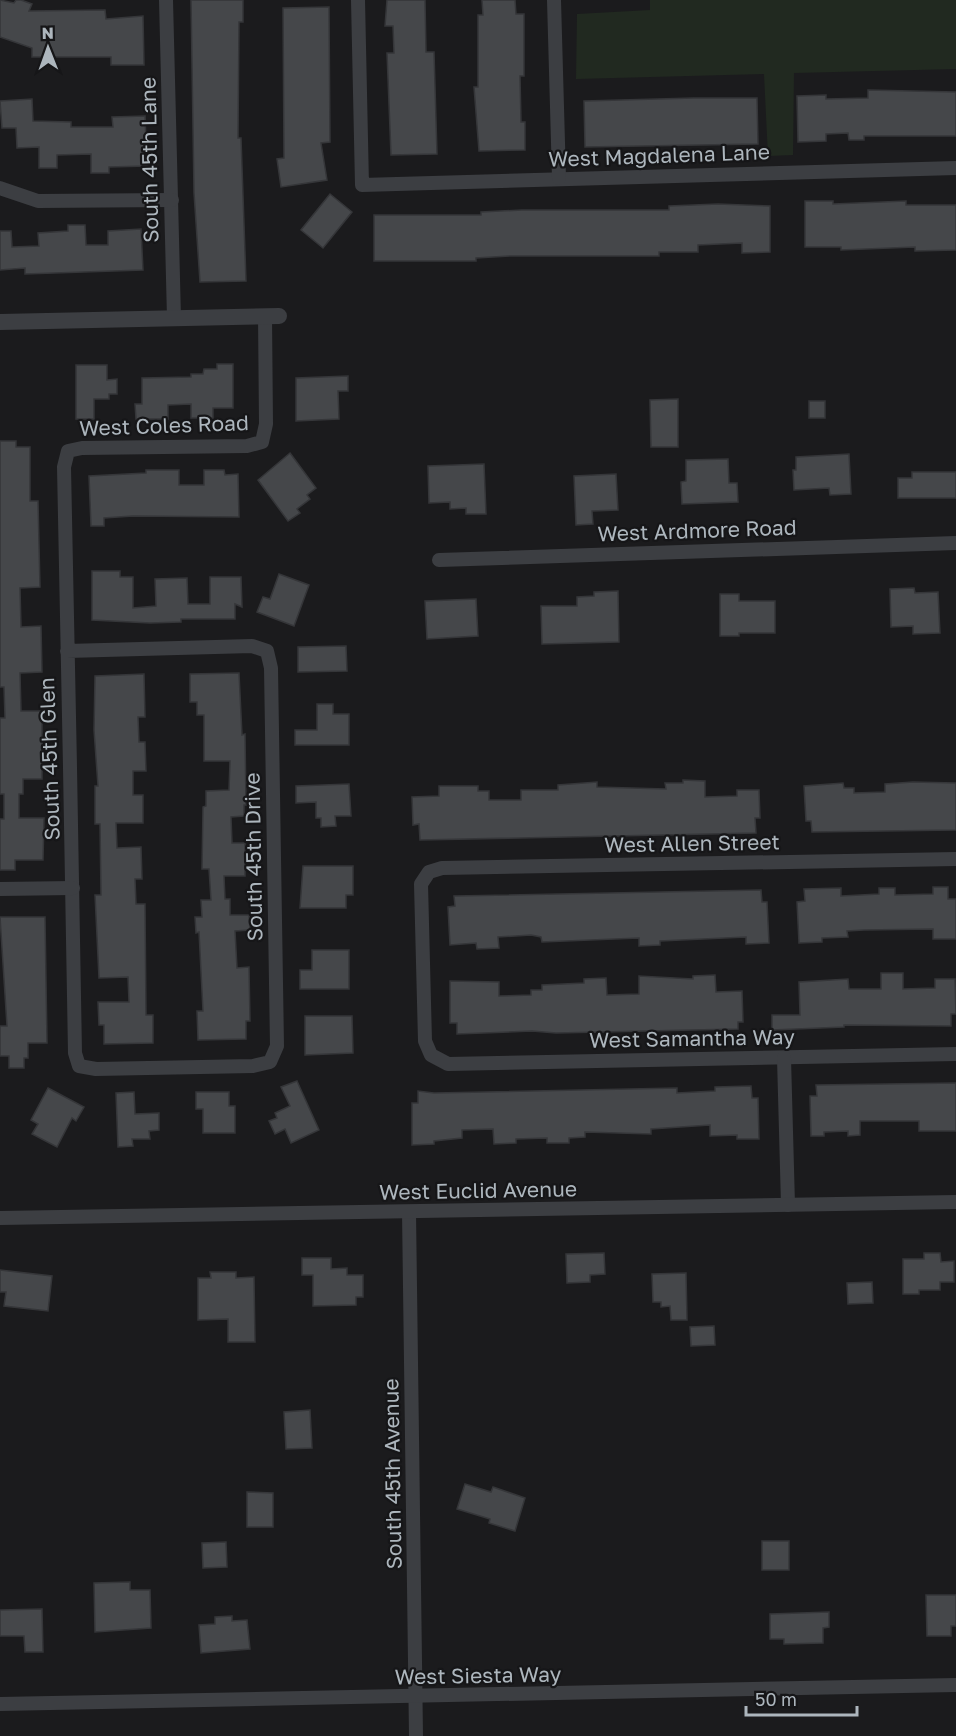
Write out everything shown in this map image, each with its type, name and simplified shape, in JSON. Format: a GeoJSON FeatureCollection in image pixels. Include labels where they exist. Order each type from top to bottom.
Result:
{"type":"FeatureCollection","features":[{"type":"Feature","properties":{"kind":"street","name":"South 45th Lane"},"geometry":{"type":"LineString","coordinates":[[166,0],[174,318]]}},
{"type":"Feature","properties":{"kind":"street","name":"West Magdalena Lane"},"geometry":{"type":"LineString","coordinates":[[358,0],[363,185],[956,168]]}},
{"type":"Feature","properties":{"kind":"street"},"geometry":{"type":"LineString","coordinates":[[554,0],[559,178]]}},
{"type":"Feature","properties":{"kind":"street"},"geometry":{"type":"LineString","coordinates":[[0,188],[38,201],[172,200]]}},
{"type":"Feature","properties":{"kind":"street"},"geometry":{"type":"LineString","coordinates":[[0,322],[272,316]]}},
{"type":"Feature","properties":{"kind":"street","name":"West Coles Road"},"geometry":{"type":"LineString","coordinates":[[68,451],[82,448],[247,446],[262,442],[266,424],[272,316]]}},
{"type":"Feature","properties":{"kind":"street","name":"South 45th Glen"},"geometry":{"type":"LineString","coordinates":[[68,451],[64,467],[67,651],[75,1053],[79,1066]]}},
{"type":"Feature","properties":{"kind":"street","name":"West Ardmore Road"},"geometry":{"type":"LineString","coordinates":[[439,560],[956,543]]}},
{"type":"Feature","properties":{"kind":"street","name":"South 45th Drive"},"geometry":{"type":"LineString","coordinates":[[67,651],[252,646],[267,651],[271,668],[277,1046],[270,1062],[242,1066],[96,1069],[79,1066]]}},
{"type":"Feature","properties":{"kind":"street","name":"West Allen Street"},"geometry":{"type":"LineString","coordinates":[[431,1055],[425,1041],[421,884],[429,872],[442,868],[956,859]]}},
{"type":"Feature","properties":{"kind":"street"},"geometry":{"type":"LineString","coordinates":[[0,889],[73,888]]}},
{"type":"Feature","properties":{"kind":"street","name":"West Samantha Way"},"geometry":{"type":"LineString","coordinates":[[431,1055],[448,1064],[956,1054]]}},
{"type":"Feature","properties":{"kind":"street"},"geometry":{"type":"LineString","coordinates":[[784,1058],[788,1205]]}},
{"type":"Feature","properties":{"kind":"street","name":"West Euclid Avenue"},"geometry":{"type":"LineString","coordinates":[[0,1218],[956,1202]]}},
{"type":"Feature","properties":{"kind":"street","name":"South 45th Avenue"},"geometry":{"type":"LineString","coordinates":[[409,1212],[416,1736]]}},
{"type":"Feature","properties":{"kind":"street","name":"West Siesta Way"},"geometry":{"type":"LineString","coordinates":[[0,1704],[956,1685]]}},
{"type":"Feature","properties":{"kind":"shaded area"},"geometry":{"type":"Polygon","coordinates":[[[650,0],[956,0],[956,69],[794,73],[793,155],[768,156],[764,74],[576,79],[577,14],[650,10],[650,0]]]}},
{"type":"Feature","properties":{"kind":"building"},"geometry":{"type":"Polygon","coordinates":[[[0,0],[14,3],[16,0],[21,0],[32,4],[29,11],[105,10],[106,19],[143,16],[144,65],[111,65],[111,57],[32,57],[32,48],[0,37],[0,0]]]}},
{"type":"Feature","properties":{"kind":"building"},"geometry":{"type":"Polygon","coordinates":[[[191,0],[243,0],[243,22],[239,22],[238,138],[241,138],[246,281],[200,282],[194,193],[191,0]]]}},
{"type":"Feature","properties":{"kind":"building"},"geometry":{"type":"Polygon","coordinates":[[[387,0],[425,0],[426,52],[434,52],[437,154],[391,155],[387,53],[394,53],[393,26],[385,26],[387,0]]]}},
{"type":"Feature","properties":{"kind":"building"},"geometry":{"type":"Polygon","coordinates":[[[482,0],[515,0],[516,14],[524,14],[524,76],[520,76],[521,122],[525,122],[525,150],[479,151],[474,87],[478,87],[478,15],[483,15],[482,0]]]}},
{"type":"Feature","properties":{"kind":"building"},"geometry":{"type":"Polygon","coordinates":[[[329,7],[330,142],[321,143],[327,180],[281,187],[277,159],[284,158],[283,8],[329,7]]]}},
{"type":"Feature","properties":{"kind":"building"},"geometry":{"type":"Polygon","coordinates":[[[868,90],[956,92],[956,136],[864,136],[864,140],[849,140],[848,133],[826,134],[826,141],[798,142],[797,96],[826,95],[826,99],[868,98],[868,90]]]}},
{"type":"Feature","properties":{"kind":"building"},"geometry":{"type":"Polygon","coordinates":[[[757,98],[758,144],[585,147],[584,101],[757,98]]]}},
{"type":"Feature","properties":{"kind":"building"},"geometry":{"type":"Polygon","coordinates":[[[32,99],[33,121],[71,122],[71,127],[113,127],[112,117],[145,116],[147,166],[109,167],[109,173],[91,173],[91,154],[57,155],[57,168],[39,168],[39,147],[17,148],[16,128],[2,128],[0,101],[32,99]]]}},
{"type":"Feature","properties":{"kind":"building"},"geometry":{"type":"Polygon","coordinates":[[[330,194],[352,212],[323,248],[301,230],[330,194]]]}},
{"type":"Feature","properties":{"kind":"building"},"geometry":{"type":"Polygon","coordinates":[[[805,201],[833,201],[833,204],[906,201],[906,205],[956,205],[956,250],[915,251],[915,247],[841,250],[841,247],[805,247],[805,201]]]}},
{"type":"Feature","properties":{"kind":"building"},"geometry":{"type":"Polygon","coordinates":[[[718,204],[770,206],[770,252],[742,253],[742,243],[698,245],[698,252],[659,252],[659,256],[510,256],[476,258],[476,261],[374,261],[374,215],[481,215],[481,212],[522,210],[669,210],[669,206],[718,204]]]}},
{"type":"Feature","properties":{"kind":"building"},"geometry":{"type":"Polygon","coordinates":[[[68,225],[85,225],[86,245],[108,245],[108,231],[141,229],[143,270],[25,274],[25,268],[0,270],[0,231],[11,231],[12,247],[39,246],[38,233],[68,231],[68,225]]]}},
{"type":"Feature","properties":{"kind":"building"},"geometry":{"type":"Polygon","coordinates":[[[217,364],[233,364],[233,408],[213,408],[213,418],[191,418],[191,404],[168,405],[168,419],[136,419],[135,404],[142,404],[142,378],[191,377],[191,374],[203,374],[204,369],[217,369],[217,364]]]}},
{"type":"Feature","properties":{"kind":"building"},"geometry":{"type":"Polygon","coordinates":[[[76,365],[107,365],[107,380],[117,379],[117,394],[109,394],[109,399],[94,399],[94,419],[76,419],[76,365]]]}},
{"type":"Feature","properties":{"kind":"building"},"geometry":{"type":"Polygon","coordinates":[[[348,376],[348,391],[338,391],[339,419],[296,421],[296,378],[348,376]]]}},
{"type":"Feature","properties":{"kind":"building"},"geometry":{"type":"Polygon","coordinates":[[[678,399],[678,447],[651,447],[650,400],[678,399]]]}},
{"type":"Feature","properties":{"kind":"building"},"geometry":{"type":"Polygon","coordinates":[[[809,401],[825,401],[825,418],[809,418],[809,401]]]}},
{"type":"Feature","properties":{"kind":"building"},"geometry":{"type":"Polygon","coordinates":[[[0,441],[16,441],[16,447],[30,447],[30,501],[38,501],[40,587],[20,588],[21,627],[41,626],[42,672],[20,673],[21,711],[42,711],[42,779],[23,779],[23,794],[19,794],[19,818],[44,818],[43,860],[15,860],[15,870],[0,870],[0,819],[4,819],[4,794],[0,794],[0,718],[5,718],[4,687],[0,687],[0,441]]]}},
{"type":"Feature","properties":{"kind":"building"},"geometry":{"type":"Polygon","coordinates":[[[290,453],[316,488],[307,495],[310,499],[297,509],[300,513],[288,521],[258,480],[290,453]]]}},
{"type":"Feature","properties":{"kind":"building"},"geometry":{"type":"Polygon","coordinates":[[[849,454],[851,494],[830,495],[829,488],[794,490],[793,470],[796,470],[796,457],[849,454]]]}},
{"type":"Feature","properties":{"kind":"building"},"geometry":{"type":"Polygon","coordinates":[[[728,459],[729,483],[737,483],[738,502],[682,504],[681,482],[686,481],[686,460],[728,459]]]}},
{"type":"Feature","properties":{"kind":"building"},"geometry":{"type":"Polygon","coordinates":[[[484,464],[486,514],[466,514],[466,508],[450,509],[450,502],[429,503],[428,466],[484,464]]]}},
{"type":"Feature","properties":{"kind":"building"},"geometry":{"type":"Polygon","coordinates":[[[146,470],[179,470],[179,485],[204,485],[204,470],[224,470],[225,475],[238,474],[239,517],[133,516],[104,518],[104,526],[91,526],[89,476],[146,473],[146,470]]]}},
{"type":"Feature","properties":{"kind":"building"},"geometry":{"type":"Polygon","coordinates":[[[912,472],[956,472],[956,498],[898,498],[898,478],[912,478],[912,472]]]}},
{"type":"Feature","properties":{"kind":"building"},"geometry":{"type":"Polygon","coordinates":[[[616,474],[618,510],[592,511],[593,524],[576,525],[574,476],[616,474]]]}},
{"type":"Feature","properties":{"kind":"building"},"geometry":{"type":"Polygon","coordinates":[[[92,571],[120,571],[120,577],[133,577],[133,608],[156,606],[155,579],[187,578],[188,604],[210,604],[210,577],[241,577],[242,607],[235,604],[235,619],[181,619],[181,622],[150,623],[92,620],[92,571]]]}},
{"type":"Feature","properties":{"kind":"building"},"geometry":{"type":"Polygon","coordinates":[[[279,574],[309,585],[294,626],[257,612],[263,597],[270,599],[279,574]]]}},
{"type":"Feature","properties":{"kind":"building"},"geometry":{"type":"Polygon","coordinates":[[[914,588],[915,593],[938,592],[940,633],[913,634],[913,626],[891,627],[890,589],[914,588]]]}},
{"type":"Feature","properties":{"kind":"building"},"geometry":{"type":"Polygon","coordinates":[[[618,591],[619,642],[542,644],[541,606],[577,606],[577,597],[594,596],[594,592],[618,591]]]}},
{"type":"Feature","properties":{"kind":"building"},"geometry":{"type":"Polygon","coordinates":[[[720,594],[739,594],[739,601],[775,601],[775,633],[739,633],[739,636],[720,636],[720,594]]]}},
{"type":"Feature","properties":{"kind":"building"},"geometry":{"type":"Polygon","coordinates":[[[476,599],[478,636],[427,639],[425,601],[476,599]]]}},
{"type":"Feature","properties":{"kind":"building"},"geometry":{"type":"Polygon","coordinates":[[[346,646],[347,671],[298,672],[298,647],[346,646]]]}},
{"type":"Feature","properties":{"kind":"building"},"geometry":{"type":"Polygon","coordinates":[[[239,673],[242,735],[245,734],[246,805],[244,805],[244,816],[231,817],[232,843],[245,843],[245,876],[224,876],[225,899],[230,899],[230,915],[249,915],[250,930],[235,931],[237,968],[249,967],[250,1021],[246,1021],[246,1039],[198,1040],[197,1011],[203,1011],[199,932],[196,933],[195,917],[202,917],[201,900],[211,900],[209,869],[202,869],[203,807],[206,806],[206,791],[229,790],[230,761],[204,761],[204,715],[197,715],[197,702],[190,702],[190,674],[239,673]]]}},
{"type":"Feature","properties":{"kind":"building"},"geometry":{"type":"Polygon","coordinates":[[[144,674],[145,717],[138,717],[139,742],[145,742],[146,771],[133,771],[133,795],[143,795],[143,823],[116,823],[117,848],[141,847],[142,879],[135,879],[136,904],[145,904],[146,1015],[153,1015],[153,1043],[104,1044],[104,1025],[99,1025],[98,1002],[129,1002],[128,977],[99,978],[95,895],[101,895],[100,824],[95,824],[95,786],[98,786],[94,730],[95,676],[144,674]]]}},
{"type":"Feature","properties":{"kind":"building"},"geometry":{"type":"Polygon","coordinates":[[[317,704],[333,704],[333,714],[349,714],[349,745],[295,745],[295,730],[317,730],[317,704]]]}},
{"type":"Feature","properties":{"kind":"building"},"geometry":{"type":"Polygon","coordinates":[[[683,780],[705,781],[705,797],[737,796],[737,790],[759,790],[760,818],[755,818],[756,833],[420,840],[419,824],[413,825],[412,797],[439,796],[439,786],[478,786],[478,791],[489,791],[489,800],[521,800],[521,790],[558,790],[558,785],[597,782],[597,787],[666,789],[665,783],[683,783],[683,780]]]}},
{"type":"Feature","properties":{"kind":"building"},"geometry":{"type":"Polygon","coordinates":[[[843,783],[844,788],[854,788],[854,793],[885,792],[885,784],[956,783],[956,830],[812,832],[811,821],[806,821],[804,786],[843,783]]]}},
{"type":"Feature","properties":{"kind":"building"},"geometry":{"type":"Polygon","coordinates":[[[349,784],[351,816],[335,816],[336,826],[321,827],[321,818],[316,818],[316,802],[296,803],[296,786],[349,784]]]}},
{"type":"Feature","properties":{"kind":"building"},"geometry":{"type":"Polygon","coordinates":[[[303,866],[353,866],[353,895],[346,895],[346,908],[300,908],[303,866]]]}},
{"type":"Feature","properties":{"kind":"building"},"geometry":{"type":"Polygon","coordinates":[[[933,887],[948,887],[948,899],[956,899],[956,939],[933,939],[933,929],[864,930],[847,931],[848,937],[822,938],[822,942],[799,943],[797,902],[805,901],[804,889],[841,888],[841,896],[879,894],[879,888],[895,888],[895,895],[933,894],[933,887]]]}},
{"type":"Feature","properties":{"kind":"building"},"geometry":{"type":"Polygon","coordinates":[[[761,890],[762,902],[767,902],[769,943],[746,944],[746,937],[660,941],[660,945],[639,946],[639,938],[542,942],[541,937],[531,935],[498,937],[499,948],[477,949],[476,943],[450,945],[448,907],[455,906],[454,896],[761,890]]]}},
{"type":"Feature","properties":{"kind":"building"},"geometry":{"type":"Polygon","coordinates":[[[0,917],[45,917],[47,1043],[28,1043],[28,1058],[24,1058],[24,1068],[9,1068],[9,1056],[0,1056],[0,1026],[7,1026],[0,917]]]}},
{"type":"Feature","properties":{"kind":"building"},"geometry":{"type":"Polygon","coordinates":[[[312,950],[349,950],[349,989],[300,989],[300,970],[312,970],[312,950]]]}},
{"type":"Feature","properties":{"kind":"building"},"geometry":{"type":"Polygon","coordinates":[[[881,973],[903,973],[903,989],[935,988],[935,979],[955,979],[956,1014],[951,1014],[951,1026],[844,1025],[844,1027],[772,1030],[772,1015],[800,1015],[799,982],[848,979],[849,989],[881,989],[881,973]]]}},
{"type":"Feature","properties":{"kind":"building"},"geometry":{"type":"Polygon","coordinates":[[[715,975],[716,992],[742,991],[743,1022],[738,1022],[738,1029],[457,1034],[457,1023],[450,1023],[450,981],[499,982],[499,996],[531,995],[531,990],[542,990],[542,985],[584,983],[584,979],[606,978],[607,995],[639,994],[639,976],[693,979],[693,976],[715,975]]]}},
{"type":"Feature","properties":{"kind":"building"},"geometry":{"type":"Polygon","coordinates":[[[305,1016],[352,1016],[353,1053],[305,1055],[305,1016]]]}},
{"type":"Feature","properties":{"kind":"building"},"geometry":{"type":"Polygon","coordinates":[[[297,1081],[319,1130],[291,1143],[285,1129],[275,1134],[269,1121],[277,1118],[275,1113],[290,1106],[281,1087],[297,1081]]]}},
{"type":"Feature","properties":{"kind":"building"},"geometry":{"type":"Polygon","coordinates":[[[956,1083],[956,1131],[919,1131],[919,1121],[860,1121],[860,1135],[848,1136],[848,1131],[824,1132],[824,1136],[811,1136],[810,1096],[817,1096],[816,1085],[956,1083]]]}},
{"type":"Feature","properties":{"kind":"building"},"geometry":{"type":"Polygon","coordinates":[[[751,1086],[752,1098],[758,1098],[759,1139],[737,1139],[737,1135],[710,1136],[710,1125],[651,1129],[651,1134],[585,1132],[585,1137],[569,1138],[569,1143],[547,1143],[547,1138],[516,1139],[516,1143],[494,1144],[493,1129],[462,1130],[462,1138],[434,1141],[434,1144],[412,1145],[412,1103],[418,1103],[418,1091],[434,1093],[677,1088],[677,1093],[715,1091],[715,1087],[751,1086]]]}},
{"type":"Feature","properties":{"kind":"building"},"geometry":{"type":"Polygon","coordinates":[[[48,1088],[84,1107],[76,1121],[72,1118],[57,1147],[32,1134],[38,1124],[31,1120],[48,1088]]]}},
{"type":"Feature","properties":{"kind":"building"},"geometry":{"type":"Polygon","coordinates":[[[134,1092],[135,1114],[159,1113],[159,1130],[149,1131],[150,1139],[132,1139],[133,1146],[118,1147],[116,1093],[134,1092]]]}},
{"type":"Feature","properties":{"kind":"building"},"geometry":{"type":"Polygon","coordinates":[[[196,1092],[229,1092],[229,1106],[235,1106],[235,1133],[203,1133],[203,1109],[196,1109],[196,1092]]]}},
{"type":"Feature","properties":{"kind":"building"},"geometry":{"type":"Polygon","coordinates":[[[604,1253],[605,1274],[590,1275],[590,1282],[567,1283],[566,1254],[604,1253]]]}},
{"type":"Feature","properties":{"kind":"building"},"geometry":{"type":"Polygon","coordinates":[[[924,1253],[940,1253],[941,1262],[954,1261],[954,1282],[940,1282],[940,1290],[919,1290],[919,1294],[903,1294],[903,1259],[924,1259],[924,1253]]]}},
{"type":"Feature","properties":{"kind":"building"},"geometry":{"type":"Polygon","coordinates":[[[302,1258],[331,1258],[331,1269],[347,1268],[347,1275],[363,1275],[363,1297],[356,1297],[356,1305],[313,1306],[313,1275],[302,1275],[302,1258]]]}},
{"type":"Feature","properties":{"kind":"building"},"geometry":{"type":"Polygon","coordinates":[[[0,1270],[52,1276],[48,1311],[4,1306],[6,1292],[0,1292],[0,1270]]]}},
{"type":"Feature","properties":{"kind":"building"},"geometry":{"type":"Polygon","coordinates":[[[210,1272],[236,1272],[236,1278],[254,1277],[255,1342],[228,1342],[228,1319],[198,1320],[198,1278],[211,1278],[210,1272]]]}},
{"type":"Feature","properties":{"kind":"building"},"geometry":{"type":"Polygon","coordinates":[[[686,1273],[687,1320],[671,1320],[670,1306],[661,1307],[661,1302],[653,1302],[652,1274],[686,1273]]]}},
{"type":"Feature","properties":{"kind":"building"},"geometry":{"type":"Polygon","coordinates":[[[872,1282],[873,1303],[848,1304],[847,1283],[872,1282]]]}},
{"type":"Feature","properties":{"kind":"building"},"geometry":{"type":"Polygon","coordinates":[[[714,1326],[715,1345],[691,1346],[690,1327],[714,1326]]]}},
{"type":"Feature","properties":{"kind":"building"},"geometry":{"type":"Polygon","coordinates":[[[310,1410],[312,1448],[286,1449],[284,1412],[310,1410]]]}},
{"type":"Feature","properties":{"kind":"building"},"geometry":{"type":"Polygon","coordinates":[[[465,1484],[491,1492],[493,1487],[525,1498],[515,1531],[489,1523],[490,1519],[457,1509],[465,1484]]]}},
{"type":"Feature","properties":{"kind":"building"},"geometry":{"type":"Polygon","coordinates":[[[247,1492],[273,1493],[273,1527],[247,1527],[247,1492]]]}},
{"type":"Feature","properties":{"kind":"building"},"geometry":{"type":"Polygon","coordinates":[[[762,1541],[789,1541],[789,1570],[762,1570],[762,1541]]]}},
{"type":"Feature","properties":{"kind":"building"},"geometry":{"type":"Polygon","coordinates":[[[226,1542],[227,1567],[203,1568],[202,1543],[226,1542]]]}},
{"type":"Feature","properties":{"kind":"building"},"geometry":{"type":"Polygon","coordinates":[[[130,1582],[130,1590],[150,1590],[151,1628],[95,1632],[94,1583],[130,1582]]]}},
{"type":"Feature","properties":{"kind":"building"},"geometry":{"type":"Polygon","coordinates":[[[926,1595],[956,1595],[956,1626],[951,1626],[951,1636],[927,1636],[926,1595]]]}},
{"type":"Feature","properties":{"kind":"building"},"geometry":{"type":"Polygon","coordinates":[[[42,1609],[43,1652],[25,1652],[24,1636],[0,1636],[0,1610],[42,1609]]]}},
{"type":"Feature","properties":{"kind":"building"},"geometry":{"type":"Polygon","coordinates":[[[829,1612],[829,1627],[823,1628],[823,1643],[784,1644],[784,1639],[770,1639],[770,1614],[829,1612]]]}},
{"type":"Feature","properties":{"kind":"building"},"geometry":{"type":"Polygon","coordinates":[[[232,1616],[232,1621],[247,1620],[250,1649],[201,1653],[199,1625],[215,1624],[215,1617],[232,1616]]]}}]}
